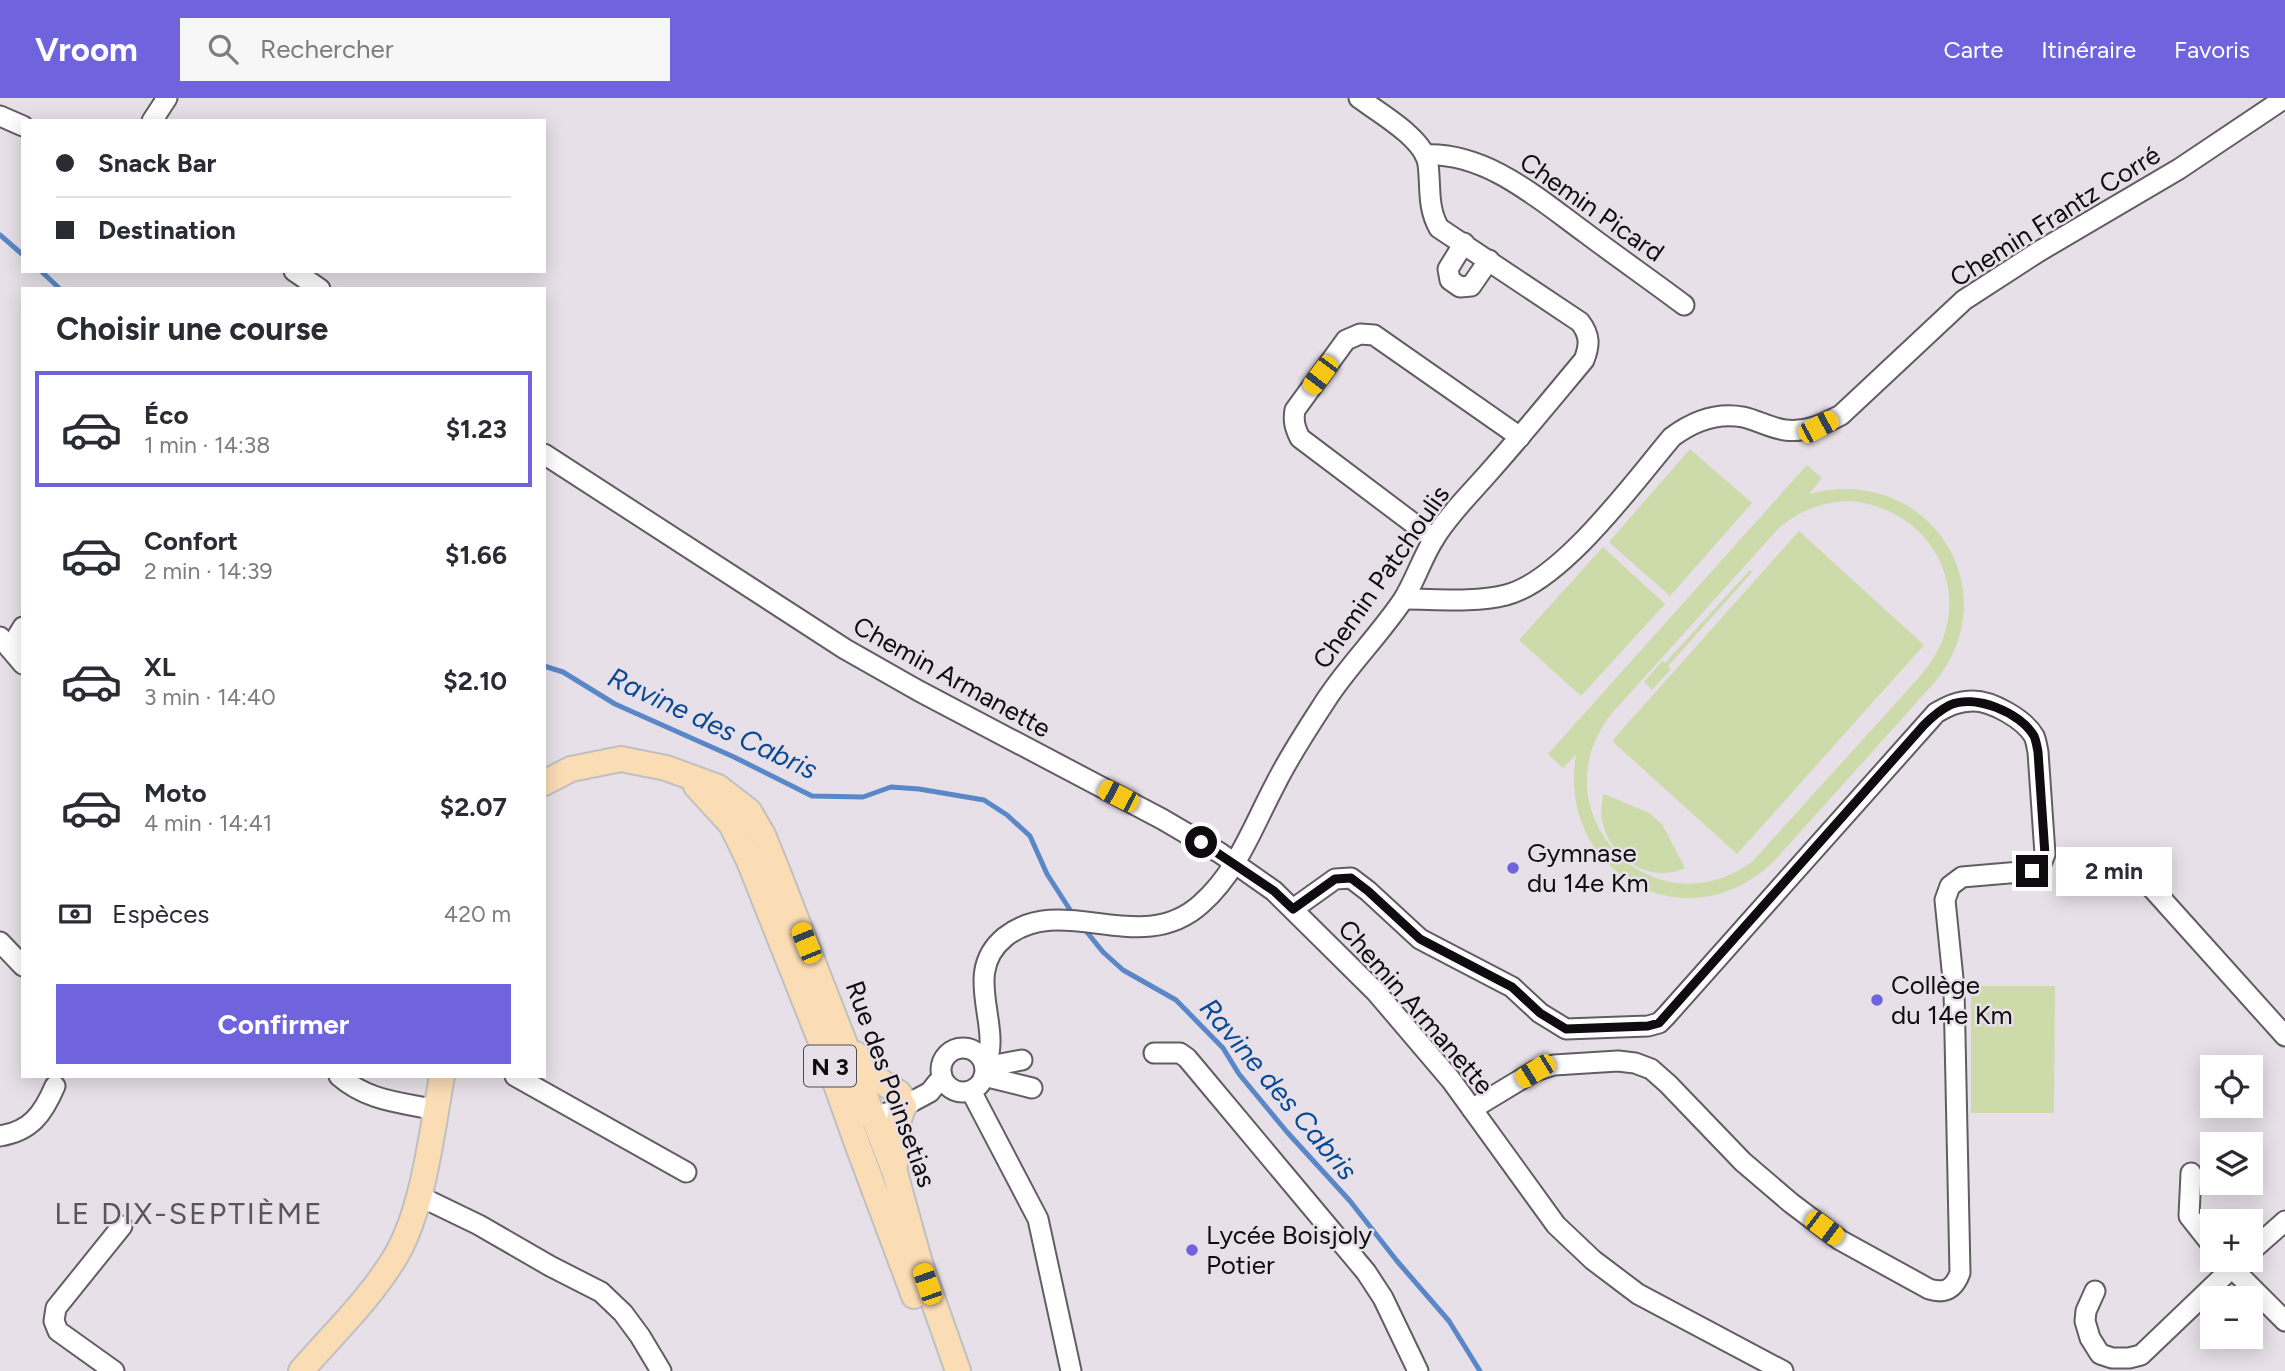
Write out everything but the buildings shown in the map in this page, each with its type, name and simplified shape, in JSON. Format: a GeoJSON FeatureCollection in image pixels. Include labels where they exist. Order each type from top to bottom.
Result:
{"type":"FeatureCollection","features":[{"type":"Feature","properties":{"kind":"main road","name":"Rue des Poinsetias"},"geometry":{"type":"LineString","coordinates":[[546,782],[571,769],[621,759],[666,768],[718,788],[749,811],[763,835],[836,1019],[867,1112],[895,1173],[920,1263],[958,1371]]}},
{"type":"Feature","properties":{"kind":"main road","name":"Rue des Poinsetias"},"geometry":{"type":"LineString","coordinates":[[688,778],[731,824],[749,861],[821,1042],[943,1371]]}},
{"type":"Feature","properties":{"kind":"main road"},"geometry":{"type":"LineString","coordinates":[[836,1019],[871,1075],[902,1100],[895,1147],[895,1173]]}},
{"type":"Feature","properties":{"kind":"main road"},"geometry":{"type":"LineString","coordinates":[[301,1371],[379,1282],[398,1252],[419,1196],[442,1078]]}},
{"type":"Feature","properties":{"kind":"street"},"geometry":{"type":"LineString","coordinates":[[153,119],[167,98]]}},
{"type":"Feature","properties":{"kind":"street"},"geometry":{"type":"LineString","coordinates":[[1359,98],[1413,139],[1425,155],[1433,217],[1439,228],[1464,243],[1489,260],[1471,286],[1460,287],[1450,280],[1448,269],[1464,243]]}},
{"type":"Feature","properties":{"kind":"street","name":"Chemin Frantz Corré"},"geometry":{"type":"LineString","coordinates":[[1404,599],[1476,600],[1508,595],[1539,579],[1575,550],[1672,437],[1691,423],[1711,417],[1740,417],[1785,430],[1818,427],[1841,415],[1964,300],[2049,245],[2179,169],[2285,98]]}},
{"type":"Feature","properties":{"kind":"street"},"geometry":{"type":"LineString","coordinates":[[0,116],[21,125]]}},
{"type":"Feature","properties":{"kind":"street","name":"Chemin Picard"},"geometry":{"type":"LineString","coordinates":[[1425,155],[1450,155],[1495,172],[1524,189],[1684,305]]}},
{"type":"Feature","properties":{"kind":"street","name":"Chemin Patchoulis"},"geometry":{"type":"LineString","coordinates":[[985,1009],[983,993],[990,956],[1004,938],[1018,930],[1048,919],[1137,928],[1162,926],[1195,910],[1211,895],[1235,864],[1276,783],[1331,693],[1404,599],[1434,539],[1584,360],[1588,339],[1580,322],[1489,260]]}},
{"type":"Feature","properties":{"kind":"street"},"geometry":{"type":"LineString","coordinates":[[297,273],[317,287]]}},
{"type":"Feature","properties":{"kind":"street"},"geometry":{"type":"LineString","coordinates":[[1434,539],[1300,438],[1294,424],[1295,410],[1346,340],[1360,334],[1374,335],[1520,437]]}},
{"type":"Feature","properties":{"kind":"street","name":"Chemin Armanette"},"geometry":{"type":"LineString","coordinates":[[546,455],[845,649],[1162,819],[1274,891],[1376,992],[1451,1080],[1556,1225],[1593,1260],[1638,1294],[1783,1371]]}},
{"type":"Feature","properties":{"kind":"street"},"geometry":{"type":"LineString","coordinates":[[21,629],[5,642],[21,662]]}},
{"type":"Feature","properties":{"kind":"street"},"geometry":{"type":"LineString","coordinates":[[1293,909],[1335,879],[1351,878],[1420,939],[1512,987],[1540,1013],[1566,1029],[1648,1026],[1659,1023],[1666,1016],[1936,713],[1953,704],[1975,701],[2022,721],[2035,737],[2045,855],[2041,864],[2032,871],[1962,877],[1950,886],[1945,900],[1954,989],[1960,1273],[1956,1283],[1949,1289],[1940,1292],[1929,1289],[1840,1240],[1743,1162],[1651,1069],[1618,1061],[1554,1065],[1535,1071],[1472,1110]]}},
{"type":"Feature","properties":{"kind":"street"},"geometry":{"type":"LineString","coordinates":[[2151,887],[2285,1036]]}},
{"type":"Feature","properties":{"kind":"street"},"geometry":{"type":"LineString","coordinates":[[0,942],[21,964]]}},
{"type":"Feature","properties":{"kind":"street"},"geometry":{"type":"LineString","coordinates":[[964,1048],[979,1029],[985,1009]]}},
{"type":"Feature","properties":{"kind":"street"},"geometry":{"type":"LineString","coordinates":[[940,1082],[959,1093],[971,1091],[980,1085],[990,1056],[990,1026],[985,1009]]}},
{"type":"Feature","properties":{"kind":"street"},"geometry":{"type":"LineString","coordinates":[[821,1042],[834,1059],[851,1102],[867,1112]]}},
{"type":"Feature","properties":{"kind":"street"},"geometry":{"type":"LineString","coordinates":[[855,1138],[867,1112],[930,1092],[940,1082],[944,1060],[954,1050],[964,1048],[975,1051],[981,1057],[985,1072]]}},
{"type":"Feature","properties":{"kind":"street"},"geometry":{"type":"LineString","coordinates":[[1154,1053],[1180,1052],[1187,1058],[1289,1178],[1366,1272],[1418,1371]]}},
{"type":"Feature","properties":{"kind":"street"},"geometry":{"type":"LineString","coordinates":[[985,1072],[1022,1060]]}},
{"type":"Feature","properties":{"kind":"street"},"geometry":{"type":"LineString","coordinates":[[985,1072],[1032,1088]]}},
{"type":"Feature","properties":{"kind":"street"},"geometry":{"type":"LineString","coordinates":[[341,1078],[355,1090],[436,1110]]}},
{"type":"Feature","properties":{"kind":"street"},"geometry":{"type":"LineString","coordinates":[[519,1078],[686,1172]]}},
{"type":"Feature","properties":{"kind":"street"},"geometry":{"type":"LineString","coordinates":[[0,1136],[17,1133],[36,1119],[49,1101],[55,1086]]}},
{"type":"Feature","properties":{"kind":"street"},"geometry":{"type":"LineString","coordinates":[[971,1091],[1038,1219],[1071,1371]]}},
{"type":"Feature","properties":{"kind":"street"},"geometry":{"type":"LineString","coordinates":[[2191,1173],[2189,1216],[2200,1230]]}},
{"type":"Feature","properties":{"kind":"street"},"geometry":{"type":"LineString","coordinates":[[419,1196],[479,1225],[601,1292],[623,1312],[661,1371]]}},
{"type":"Feature","properties":{"kind":"street"},"geometry":{"type":"LineString","coordinates":[[2263,1240],[2285,1221]]}},
{"type":"Feature","properties":{"kind":"street"},"geometry":{"type":"LineString","coordinates":[[114,1371],[58,1331],[54,1321],[56,1308],[122,1226]]}},
{"type":"Feature","properties":{"kind":"street"},"geometry":{"type":"LineString","coordinates":[[2095,1291],[2086,1311],[2085,1321],[2090,1338],[2100,1353],[2112,1358],[2129,1358],[2141,1355],[2224,1272]]}},
{"type":"Feature","properties":{"kind":"street"},"geometry":{"type":"LineString","coordinates":[[2241,1272],[2285,1321]]}},
{"type":"Feature","properties":{"kind":"green space"},"geometry":{"type":"Polygon","coordinates":[[[1690,449],[1752,503],[1670,596],[1609,542],[1690,449]]]}},
{"type":"Feature","properties":{"kind":"green space"},"geometry":{"type":"Polygon","coordinates":[[[1807,465],[1822,478],[1809,494],[1851,489],[1889,497],[1921,515],[1945,541],[1960,573],[1964,609],[1956,647],[1934,683],[1775,860],[1741,885],[1704,897],[1669,896],[1635,884],[1607,863],[1586,833],[1575,797],[1576,755],[1563,768],[1548,754],[1807,465]],[[1851,501],[1831,503],[1812,508],[1786,522],[1613,712],[1592,749],[1587,786],[1595,821],[1615,850],[1642,872],[1676,883],[1714,880],[1752,862],[1923,673],[1940,646],[1948,618],[1948,591],[1941,564],[1927,541],[1907,522],[1882,508],[1851,501]]]}},
{"type":"Feature","properties":{"kind":"green space"},"geometry":{"type":"Polygon","coordinates":[[[1799,531],[1924,645],[1737,854],[1612,741],[1799,531]]]}},
{"type":"Feature","properties":{"kind":"green space"},"geometry":{"type":"Polygon","coordinates":[[[1603,547],[1665,604],[1581,696],[1519,640],[1603,547]]]}},
{"type":"Feature","properties":{"kind":"green space"},"geometry":{"type":"Polygon","coordinates":[[[1750,570],[1752,572],[1668,666],[1671,669],[1652,690],[1644,682],[1662,661],[1665,663],[1750,570]]]}},
{"type":"Feature","properties":{"kind":"green space"},"geometry":{"type":"Polygon","coordinates":[[[1604,794],[1649,813],[1662,824],[1685,868],[1668,873],[1651,872],[1622,856],[1611,843],[1604,828],[1601,811],[1604,794]]]}},
{"type":"Feature","properties":{"kind":"green space"},"geometry":{"type":"Polygon","coordinates":[[[1971,986],[2055,986],[2054,1113],[1971,1113],[1971,986]]]}},
{"type":"Feature","properties":{"kind":"waterway","name":"Ravine des Cabris"},"geometry":{"type":"LineString","coordinates":[[0,235],[21,253]]}},
{"type":"Feature","properties":{"kind":"waterway","name":"Ravine des Cabris"},"geometry":{"type":"LineString","coordinates":[[43,273],[58,287]]}},
{"type":"Feature","properties":{"kind":"waterway","name":"Ravine des Cabris"},"geometry":{"type":"LineString","coordinates":[[546,667],[563,672],[615,704],[734,757],[812,796],[863,797],[891,787],[984,800],[1007,815],[1030,836],[1047,874],[1074,916]]}},
{"type":"Feature","properties":{"kind":"waterway","name":"Ravine des Cabris"},"geometry":{"type":"LineString","coordinates":[[1082,926],[1103,952],[1123,970],[1176,1000],[1223,1048],[1239,1074],[1287,1132],[1350,1201],[1449,1321],[1480,1371]]}},
{"type":"Feature","properties":{"kind":"place","name":"Gymnase du 14e Km"},"geometry":{"type":"Point","coordinates":[1513,868]}},
{"type":"Feature","properties":{"kind":"place","name":"Collège du 14e Km"},"geometry":{"type":"Point","coordinates":[1877,1000]}},
{"type":"Feature","properties":{"kind":"place","name":"Lycée Boisjoly Potier"},"geometry":{"type":"Point","coordinates":[1192,1250]}},
{"type":"Feature","properties":{"kind":"district","name":"LE DIX-SEPTIÈME"},"geometry":{"type":"Point","coordinates":[189,1213]}},
{"type":"Feature","properties":{"kind":"route"},"geometry":{"type":"LineString","coordinates":[[1201,842],[1274,891],[1293,909],[1335,879],[1351,878],[1420,939],[1512,987],[1550,1021],[1566,1029],[1648,1026],[1659,1023],[1924,725],[1936,713],[1953,704],[1975,701],[1992,706],[2022,721],[2035,737],[2045,855],[2041,864],[2032,871]]}}]}
